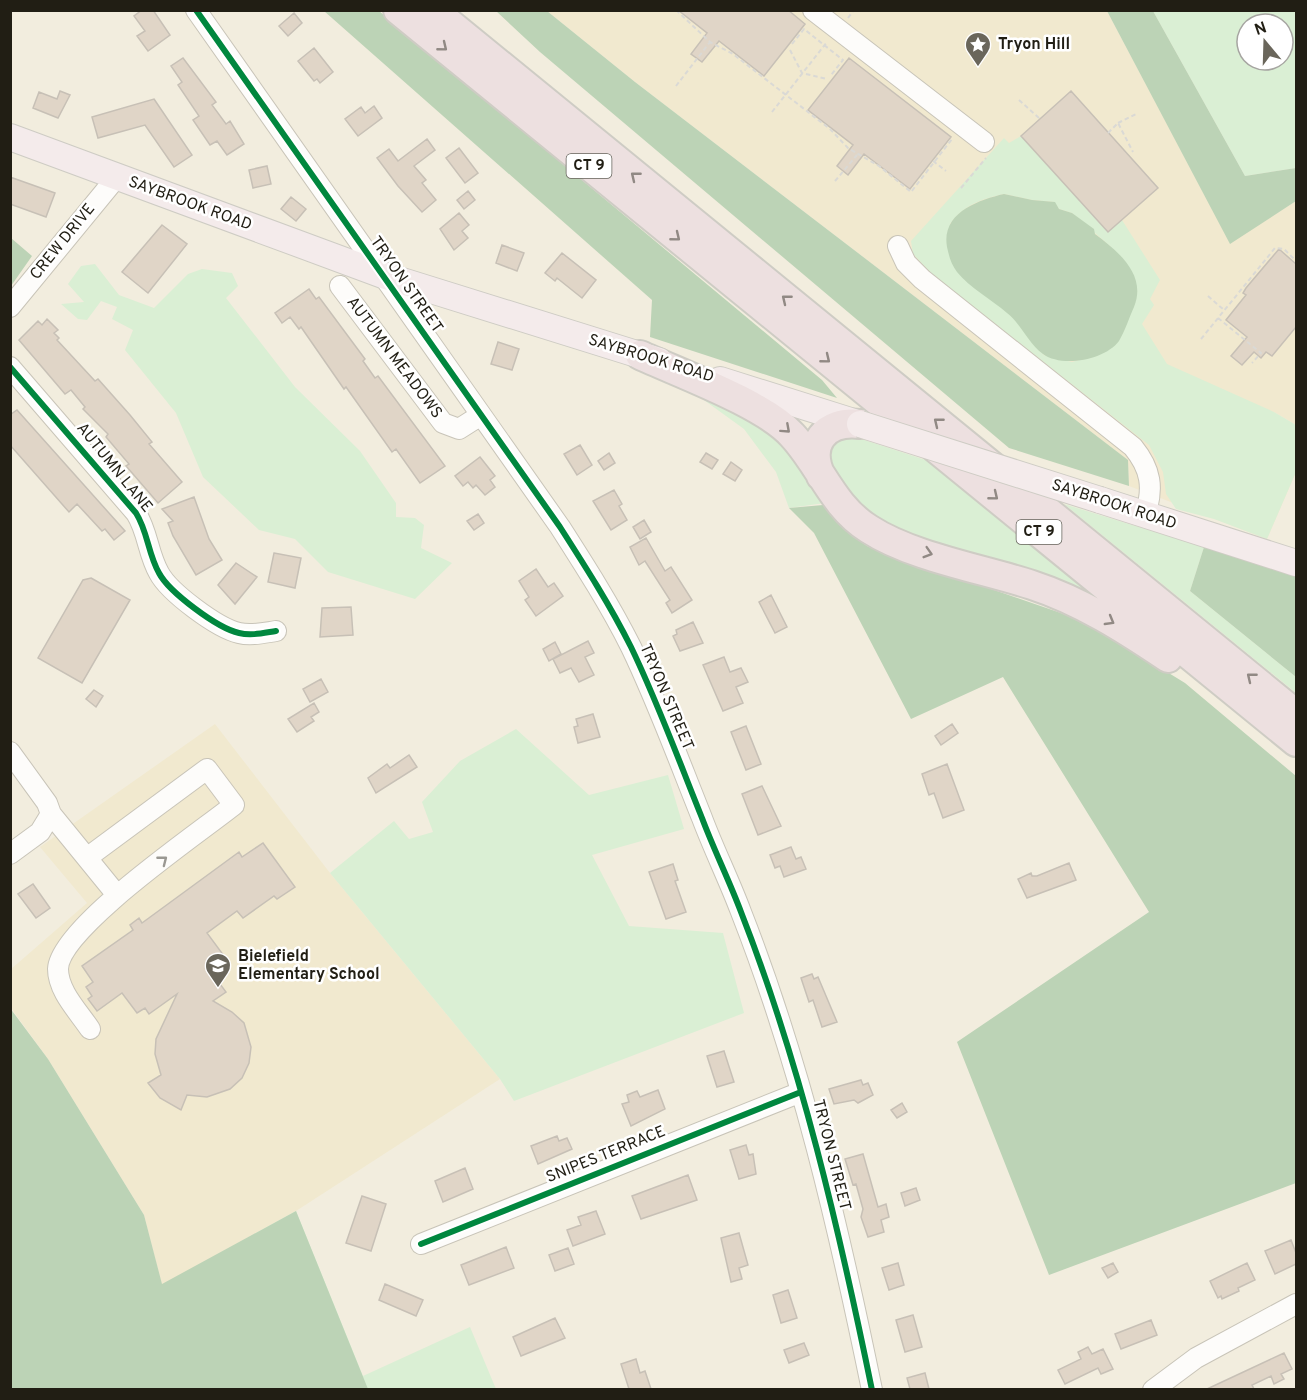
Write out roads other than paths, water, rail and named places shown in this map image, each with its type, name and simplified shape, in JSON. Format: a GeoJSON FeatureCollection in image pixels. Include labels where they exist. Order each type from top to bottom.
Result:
{"type":"FeatureCollection","features":[{"type":"Feature","properties":{"kind":"highway","name":"CT 9"},"geometry":{"type":"LineString","coordinates":[[398,10],[1296,742]]}},
{"type":"Feature","properties":{"kind":"highway","name":"CT 9"},"geometry":{"type":"LineString","coordinates":[[433,10],[1296,714]]}},
{"type":"Feature","properties":{"kind":"highway"},"geometry":{"type":"LineString","coordinates":[[454,10],[604,151]]}},
{"type":"Feature","properties":{"kind":"highway"},"geometry":{"type":"LineString","coordinates":[[640,356],[756,409],[781,424],[856,520],[888,540],[1035,586],[1088,609],[1117,625],[1190,673],[1296,751]]}},
{"type":"Feature","properties":{"kind":"highway"},"geometry":{"type":"LineString","coordinates":[[824,481],[816,460],[818,443],[832,427],[842,423],[860,424]]}},
{"type":"Feature","properties":{"kind":"main road","name":"SAYBROOK ROAD"},"geometry":{"type":"LineString","coordinates":[[10,137],[383,275],[1296,563]]}},
{"type":"Feature","properties":{"kind":"street","name":"TRYON STREET"},"geometry":{"type":"LineString","coordinates":[[196,10],[560,527],[600,589],[630,645],[660,710],[742,913],[801,1092],[828,1193],[873,1389]]}},
{"type":"Feature","properties":{"kind":"street"},"geometry":{"type":"LineString","coordinates":[[813,10],[987,148]]}},
{"type":"Feature","properties":{"kind":"street","name":"CREW DRIVE"},"geometry":{"type":"LineString","coordinates":[[10,307],[116,178]]}},
{"type":"Feature","properties":{"kind":"street"},"geometry":{"type":"LineString","coordinates":[[898,246],[906,263],[922,279],[1133,447],[1143,459],[1152,486],[1145,515]]}},
{"type":"Feature","properties":{"kind":"street","name":"AUTUMN MEADOWS"},"geometry":{"type":"LineString","coordinates":[[340,286],[443,423],[459,429],[481,415]]}},
{"type":"Feature","properties":{"kind":"street","name":"AUTUMN LANE"},"geometry":{"type":"LineString","coordinates":[[10,367],[136,513],[146,532],[157,569],[167,585],[227,629],[250,635],[276,631]]}},
{"type":"Feature","properties":{"kind":"street"},"geometry":{"type":"LineString","coordinates":[[10,752],[47,803],[51,814],[117,895]]}},
{"type":"Feature","properties":{"kind":"street"},"geometry":{"type":"LineString","coordinates":[[88,857],[207,769],[234,805],[117,895],[65,947],[59,961],[61,986],[90,1029]]}},
{"type":"Feature","properties":{"kind":"street"},"geometry":{"type":"LineString","coordinates":[[10,854],[40,832],[51,814]]}},
{"type":"Feature","properties":{"kind":"street","name":"SNIPES TERRACE"},"geometry":{"type":"LineString","coordinates":[[421,1244],[801,1092]]}},
{"type":"Feature","properties":{"kind":"street"},"geometry":{"type":"LineString","coordinates":[[1153,1389],[1196,1358],[1296,1304]]}},
{"type":"Feature","properties":{"kind":"place","name":"Tryon Hill"},"geometry":{"type":"Point","coordinates":[978,68]}},
{"type":"Feature","properties":{"kind":"place","name":"Bielefield Elementary School"},"geometry":{"type":"Point","coordinates":[218,989]}}]}
